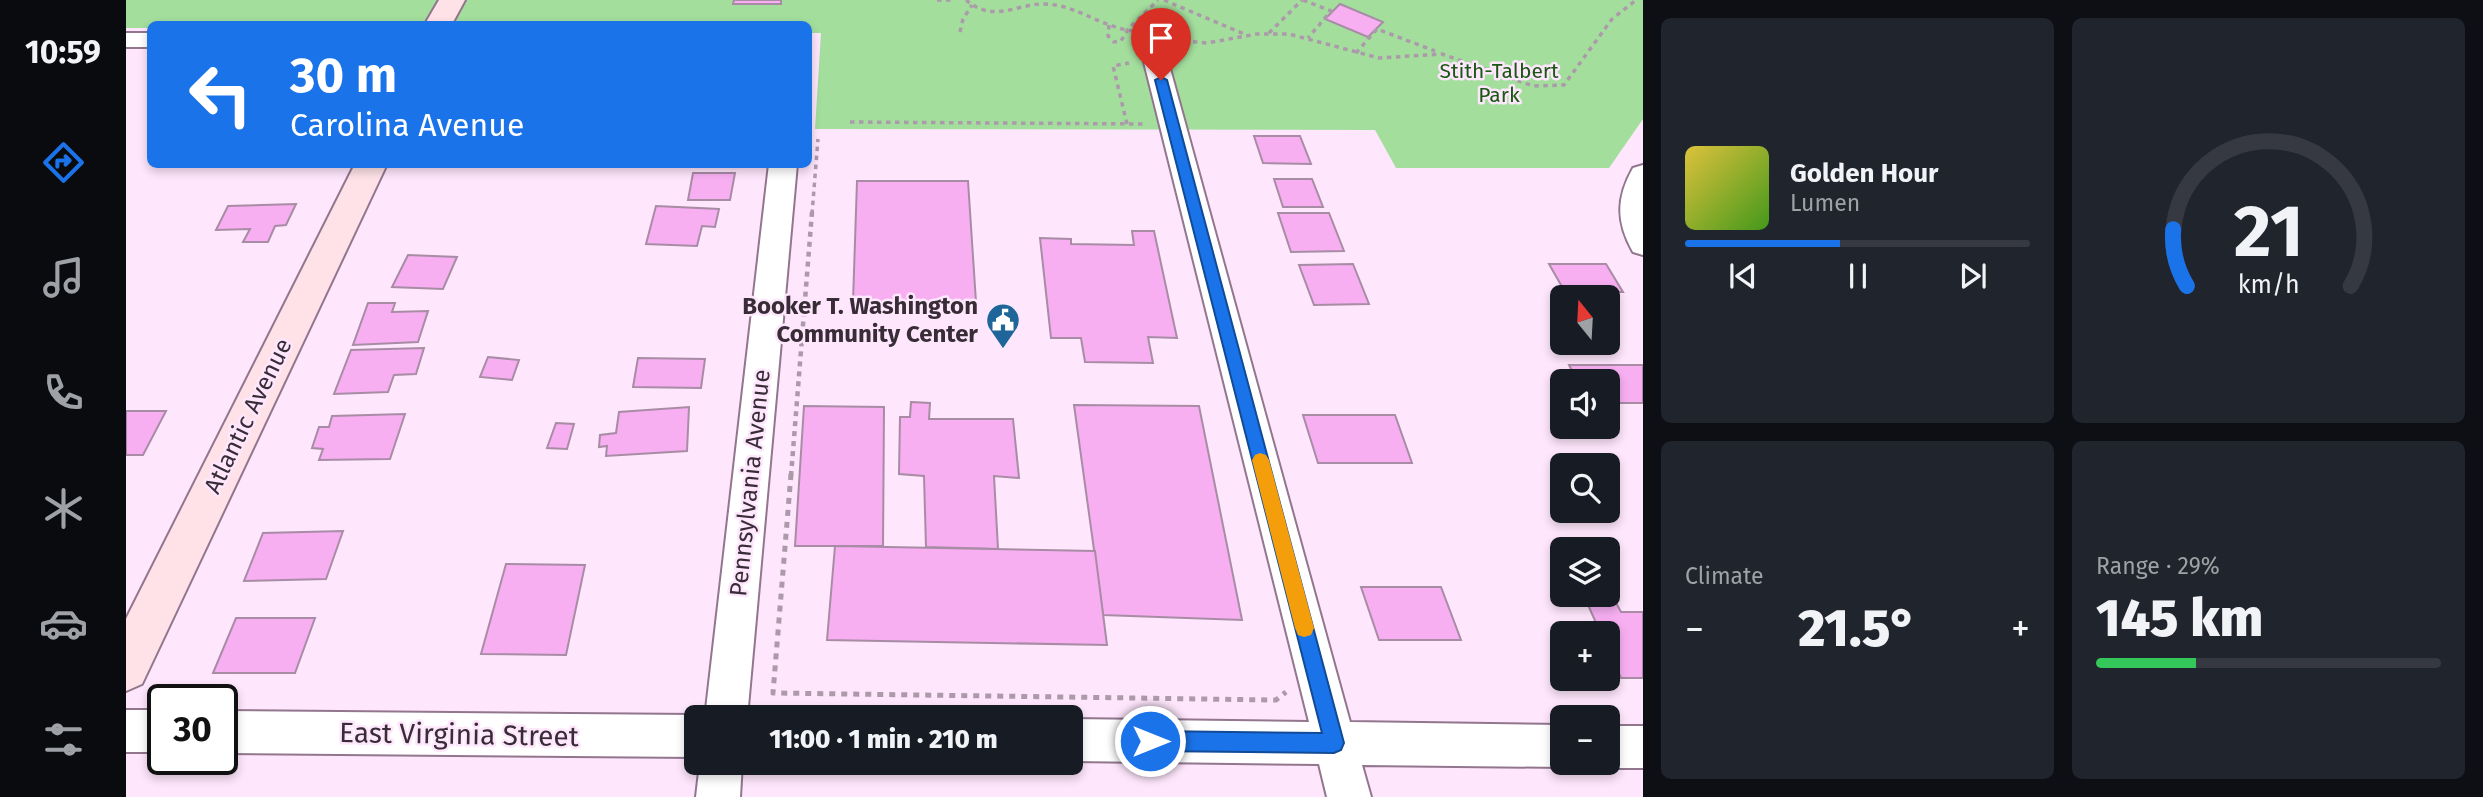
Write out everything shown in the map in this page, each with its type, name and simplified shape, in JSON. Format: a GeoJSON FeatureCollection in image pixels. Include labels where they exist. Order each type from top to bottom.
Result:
{"type":"FeatureCollection","features":[{"type":"Feature","properties":{"kind":"main road"},"geometry":{"type":"LineString","coordinates":[[441,21],[452,0]]}},
{"type":"Feature","properties":{"kind":"main road","name":"Atlantic Avenue"},"geometry":{"type":"LineString","coordinates":[[126,668],[369,168]]}},
{"type":"Feature","properties":{"kind":"street"},"geometry":{"type":"LineString","coordinates":[[126,40],[147,40]]}},
{"type":"Feature","properties":{"kind":"street"},"geometry":{"type":"LineString","coordinates":[[1158,42],[1349,797]]}},
{"type":"Feature","properties":{"kind":"street","name":"Pennsylvania Avenue"},"geometry":{"type":"LineString","coordinates":[[727,705],[783,168]]}},
{"type":"Feature","properties":{"kind":"street"},"geometry":{"type":"LineString","coordinates":[[1643,175],[1632,211],[1643,244]]}},
{"type":"Feature","properties":{"kind":"street"},"geometry":{"type":"LineString","coordinates":[[126,731],[147,731]]}},
{"type":"Feature","properties":{"kind":"street","name":"East Virginia Street"},"geometry":{"type":"LineString","coordinates":[[238,732],[684,736]]}},
{"type":"Feature","properties":{"kind":"street"},"geometry":{"type":"LineString","coordinates":[[1083,740],[1550,746]]}},
{"type":"Feature","properties":{"kind":"street"},"geometry":{"type":"LineString","coordinates":[[1620,747],[1643,747]]}},
{"type":"Feature","properties":{"kind":"street"},"geometry":{"type":"LineString","coordinates":[[718,797],[720,775]]}},
{"type":"Feature","properties":{"kind":"path"},"geometry":{"type":"LineString","coordinates":[[937,0],[951,0]]}},
{"type":"Feature","properties":{"kind":"path"},"geometry":{"type":"LineString","coordinates":[[966,0],[972,5],[1005,13],[1043,4],[1071,8],[1158,42],[1206,44],[1245,35],[1269,33],[1308,37],[1356,53],[1390,59],[1424,52],[1440,54]]}},
{"type":"Feature","properties":{"kind":"path"},"geometry":{"type":"LineString","coordinates":[[1109,25],[1108,36],[1114,42],[1121,41],[1128,30],[1158,0]]}},
{"type":"Feature","properties":{"kind":"path"},"geometry":{"type":"LineString","coordinates":[[1164,0],[1245,35]]}},
{"type":"Feature","properties":{"kind":"path"},"geometry":{"type":"LineString","coordinates":[[1269,33],[1303,0],[1331,11],[1308,37]]}},
{"type":"Feature","properties":{"kind":"path"},"geometry":{"type":"LineString","coordinates":[[1356,53],[1377,29],[1528,85],[1552,89],[1564,85],[1612,19],[1636,0]]}},
{"type":"Feature","properties":{"kind":"path"},"geometry":{"type":"LineString","coordinates":[[960,32],[963,19],[972,5]]}},
{"type":"Feature","properties":{"kind":"path"},"geometry":{"type":"LineString","coordinates":[[850,121],[1153,124]]}},
{"type":"Feature","properties":{"kind":"path"},"geometry":{"type":"LineString","coordinates":[[818,139],[773,693],[1276,700],[1288,690]]}},
{"type":"Feature","properties":{"kind":"green space","name":"Stith-Talbert Park"},"geometry":{"type":"Polygon","coordinates":[[[126,0],[1643,0],[1643,119],[1609,168],[1396,168],[1375,130],[815,129],[821,33],[812,33],[812,21],[147,21],[147,28],[126,28],[126,0]]]}},
{"type":"Feature","properties":{"kind":"building"},"geometry":{"type":"Polygon","coordinates":[[[734,0],[781,0],[781,4],[733,4],[734,0]]]}},
{"type":"Feature","properties":{"kind":"building"},"geometry":{"type":"Polygon","coordinates":[[[1340,4],[1383,22],[1368,37],[1325,19],[1340,4]]]}},
{"type":"Feature","properties":{"kind":"building"},"geometry":{"type":"Polygon","coordinates":[[[1254,136],[1300,136],[1311,164],[1263,163],[1254,136]]]}},
{"type":"Feature","properties":{"kind":"building"},"geometry":{"type":"Polygon","coordinates":[[[693,173],[735,173],[730,200],[688,200],[693,173]]]}},
{"type":"Feature","properties":{"kind":"building"},"geometry":{"type":"Polygon","coordinates":[[[1274,179],[1312,179],[1323,207],[1283,207],[1274,179]]]}},
{"type":"Feature","properties":{"kind":"building"},"geometry":{"type":"Polygon","coordinates":[[[857,181],[968,181],[976,302],[853,302],[857,181]]]}},
{"type":"Feature","properties":{"kind":"building"},"geometry":{"type":"Polygon","coordinates":[[[296,204],[286,225],[275,226],[268,242],[243,242],[250,229],[216,230],[228,206],[296,204]]]}},
{"type":"Feature","properties":{"kind":"building"},"geometry":{"type":"Polygon","coordinates":[[[656,206],[719,209],[715,227],[702,226],[697,246],[646,244],[656,206]]]}},
{"type":"Feature","properties":{"kind":"building"},"geometry":{"type":"Polygon","coordinates":[[[1278,213],[1329,213],[1344,251],[1291,252],[1278,213]]]}},
{"type":"Feature","properties":{"kind":"building"},"geometry":{"type":"Polygon","coordinates":[[[1132,231],[1154,231],[1177,338],[1148,337],[1153,363],[1085,362],[1081,338],[1051,338],[1040,238],[1071,239],[1071,244],[1134,245],[1132,231]]]}},
{"type":"Feature","properties":{"kind":"building"},"geometry":{"type":"Polygon","coordinates":[[[408,255],[457,257],[443,289],[392,287],[408,255]]]}},
{"type":"Feature","properties":{"kind":"building"},"geometry":{"type":"Polygon","coordinates":[[[1353,264],[1369,304],[1314,305],[1299,265],[1353,264]]]}},
{"type":"Feature","properties":{"kind":"building"},"geometry":{"type":"Polygon","coordinates":[[[1549,264],[1606,264],[1619,285],[1561,285],[1549,264]]]}},
{"type":"Feature","properties":{"kind":"building"},"geometry":{"type":"Polygon","coordinates":[[[368,303],[395,303],[392,312],[428,311],[418,342],[353,345],[368,303]]]}},
{"type":"Feature","properties":{"kind":"building"},"geometry":{"type":"Polygon","coordinates":[[[424,348],[416,374],[394,375],[388,392],[334,394],[351,350],[424,348]]]}},
{"type":"Feature","properties":{"kind":"building"},"geometry":{"type":"Polygon","coordinates":[[[488,357],[519,360],[512,380],[480,377],[488,357]]]}},
{"type":"Feature","properties":{"kind":"building"},"geometry":{"type":"Polygon","coordinates":[[[638,358],[705,359],[701,388],[633,387],[638,358]]]}},
{"type":"Feature","properties":{"kind":"building"},"geometry":{"type":"Polygon","coordinates":[[[1569,365],[1643,365],[1643,403],[1620,403],[1620,369],[1571,369],[1569,365]]]}},
{"type":"Feature","properties":{"kind":"building"},"geometry":{"type":"Polygon","coordinates":[[[911,402],[930,403],[929,419],[1013,419],[1019,478],[994,476],[998,549],[926,547],[924,476],[899,474],[900,417],[910,417],[911,402]]]}},
{"type":"Feature","properties":{"kind":"building"},"geometry":{"type":"Polygon","coordinates":[[[1074,405],[1199,406],[1242,620],[1103,615],[1074,405]]]}},
{"type":"Feature","properties":{"kind":"building"},"geometry":{"type":"Polygon","coordinates":[[[804,406],[884,407],[883,546],[795,546],[804,406]]]}},
{"type":"Feature","properties":{"kind":"building"},"geometry":{"type":"Polygon","coordinates":[[[689,407],[687,451],[606,456],[607,446],[599,447],[600,435],[616,433],[619,412],[689,407]]]}},
{"type":"Feature","properties":{"kind":"building"},"geometry":{"type":"Polygon","coordinates":[[[126,411],[166,411],[143,455],[126,455],[126,411]]]}},
{"type":"Feature","properties":{"kind":"building"},"geometry":{"type":"Polygon","coordinates":[[[405,414],[390,459],[319,460],[323,449],[312,448],[319,427],[329,427],[332,416],[405,414]]]}},
{"type":"Feature","properties":{"kind":"building"},"geometry":{"type":"Polygon","coordinates":[[[1303,415],[1395,415],[1412,463],[1318,463],[1303,415]]]}},
{"type":"Feature","properties":{"kind":"building"},"geometry":{"type":"Polygon","coordinates":[[[556,423],[574,424],[567,449],[547,448],[556,423]]]}},
{"type":"Feature","properties":{"kind":"building"},"geometry":{"type":"Polygon","coordinates":[[[343,531],[326,579],[244,581],[263,533],[343,531]]]}},
{"type":"Feature","properties":{"kind":"building"},"geometry":{"type":"Polygon","coordinates":[[[835,546],[1095,551],[1107,645],[827,640],[835,546]]]}},
{"type":"Feature","properties":{"kind":"building"},"geometry":{"type":"Polygon","coordinates":[[[506,564],[585,565],[566,655],[481,654],[506,564]]]}},
{"type":"Feature","properties":{"kind":"building"},"geometry":{"type":"Polygon","coordinates":[[[1361,587],[1441,587],[1461,640],[1379,640],[1361,587]]]}},
{"type":"Feature","properties":{"kind":"building"},"geometry":{"type":"Polygon","coordinates":[[[1589,607],[1618,607],[1621,612],[1643,612],[1643,678],[1620,676],[1620,621],[1595,621],[1589,607]]]}},
{"type":"Feature","properties":{"kind":"building"},"geometry":{"type":"Polygon","coordinates":[[[236,618],[315,618],[295,673],[213,673],[236,618]]]}},
{"type":"Feature","properties":{"kind":"slow traffic"},"geometry":{"type":"LineString","coordinates":[[1260,460],[1304,628]]}},
{"type":"Feature","properties":{"kind":"place","name":"Booker T. Washington Community Center"},"geometry":{"type":"Point","coordinates":[1003,350]}},
{"type":"Feature","properties":{"kind":"route"},"geometry":{"type":"LineString","coordinates":[[1150,741],[1334,743],[1161,80]]}}]}
